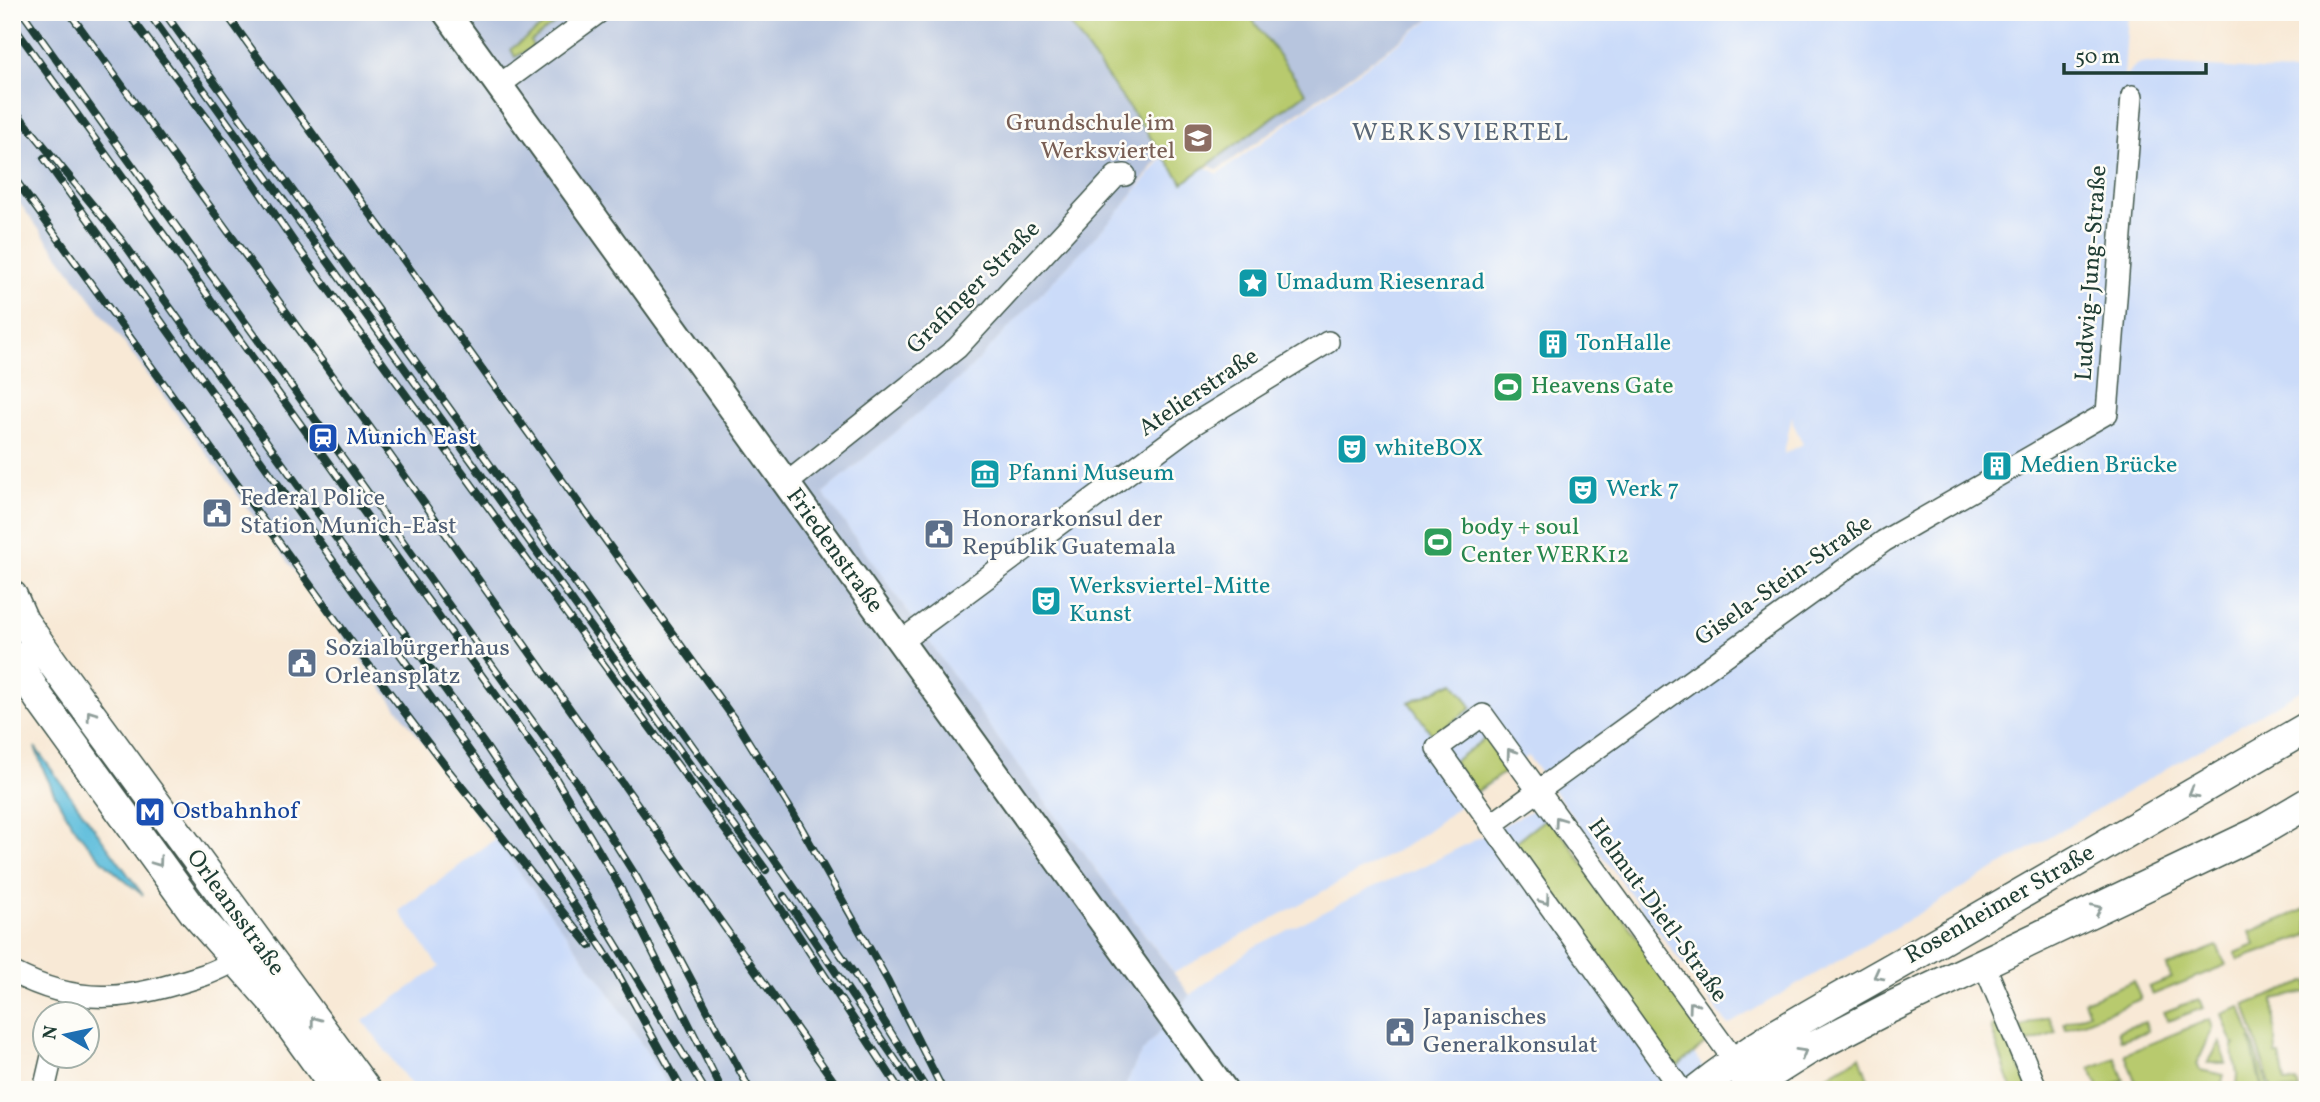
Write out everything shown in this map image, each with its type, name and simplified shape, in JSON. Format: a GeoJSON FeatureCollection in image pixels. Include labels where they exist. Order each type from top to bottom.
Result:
{"type":"FeatureCollection","features":[{"type":"Feature","properties":{"kind":"main road","name":"Orleansstraße"},"geometry":{"type":"LineString","coordinates":[[16,616],[366,1090]]}},
{"type":"Feature","properties":{"kind":"main road","name":"Orleansstraße"},"geometry":{"type":"LineString","coordinates":[[12,655],[39,698],[195,913],[273,1002],[337,1090]]}},
{"type":"Feature","properties":{"kind":"main road","name":"Rosenheimer Straße"},"geometry":{"type":"LineString","coordinates":[[1697,1090],[1734,1060],[1812,1011],[1910,958],[2308,727]]}},
{"type":"Feature","properties":{"kind":"main road","name":"Rosenheimer Straße"},"geometry":{"type":"LineString","coordinates":[[1745,1090],[1806,1051],[1887,1009],[2257,833],[2308,803]]}},
{"type":"Feature","properties":{"kind":"street","name":"Friedenstraße"},"geometry":{"type":"LineString","coordinates":[[446,12],[1224,1090]]}},
{"type":"Feature","properties":{"kind":"street"},"geometry":{"type":"LineString","coordinates":[[498,86],[599,12]]}},
{"type":"Feature","properties":{"kind":"street","name":"Ludwig-Jung-Straße"},"geometry":{"type":"LineString","coordinates":[[2071,432],[2107,413],[2132,96]]}},
{"type":"Feature","properties":{"kind":"street","name":"Grafinger Straße"},"geometry":{"type":"LineString","coordinates":[[786,484],[957,348],[1116,176],[1125,175]]}},
{"type":"Feature","properties":{"kind":"street","name":"Atelierstraße"},"geometry":{"type":"LineString","coordinates":[[900,642],[1194,424],[1328,342]]}},
{"type":"Feature","properties":{"kind":"street","name":"Gisela-Stein-Straße"},"geometry":{"type":"LineString","coordinates":[[1538,792],[1884,541],[2071,432]]}},
{"type":"Feature","properties":{"kind":"street","name":"Helmut-Dietl-Straße"},"geometry":{"type":"LineString","coordinates":[[1681,1090],[1437,748],[1483,715],[1734,1060]]}},
{"type":"Feature","properties":{"kind":"street"},"geometry":{"type":"LineString","coordinates":[[1491,825],[1538,792]]}},
{"type":"Feature","properties":{"kind":"street"},"geometry":{"type":"LineString","coordinates":[[2257,833],[2308,821]]}},
{"type":"Feature","properties":{"kind":"street"},"geometry":{"type":"LineString","coordinates":[[90,1000],[150,990],[207,974],[235,960],[264,951]]}},
{"type":"Feature","properties":{"kind":"street","name":"Rosenheimer Straße"},"geometry":{"type":"LineString","coordinates":[[1984,964],[2037,1090]]}},
{"type":"Feature","properties":{"kind":"street"},"geometry":{"type":"LineString","coordinates":[[12,972],[55,1000]]}},
{"type":"Feature","properties":{"kind":"street"},"geometry":{"type":"LineString","coordinates":[[44,1090],[49,1070]]}},
{"type":"Feature","properties":{"kind":"shaded area"},"geometry":{"type":"Polygon","coordinates":[[[12,12],[1439,12],[1218,170],[1168,146],[1122,208],[966,373],[823,493],[1002,744],[1190,995],[1139,1056],[1123,1090],[671,1090],[604,985],[12,193],[12,12]]]}},
{"type":"Feature","properties":{"kind":"shaded area"},"geometry":{"type":"Polygon","coordinates":[[[1061,12],[1306,93],[1205,167],[1218,174],[1440,12],[2128,12],[2124,77],[2136,65],[2146,63],[2308,73],[2308,686],[1728,1025],[1528,756],[1409,844],[1174,973],[1002,744],[823,493],[966,373],[1122,208],[1164,156],[1061,12]],[[1792,415],[1784,454],[1803,444],[1792,415]]]}},
{"type":"Feature","properties":{"kind":"shaded area"},"geometry":{"type":"Polygon","coordinates":[[[1540,806],[1717,1090],[1123,1090],[1139,1056],[1190,995],[1252,948],[1371,888],[1424,866],[1540,806]]]}},
{"type":"Feature","properties":{"kind":"shaded area"},"geometry":{"type":"Polygon","coordinates":[[[495,839],[604,985],[671,1090],[415,1090],[363,1021],[439,967],[399,911],[495,839]]]}},
{"type":"Feature","properties":{"kind":"green space"},"geometry":{"type":"Polygon","coordinates":[[[562,12],[570,12],[531,41],[533,47],[515,57],[511,49],[562,12]]]}},
{"type":"Feature","properties":{"kind":"green space","name":"Grundschule im Werksviertel"},"geometry":{"type":"Polygon","coordinates":[[[1061,12],[1247,12],[1306,93],[1183,183],[1061,12]]]}},
{"type":"Feature","properties":{"kind":"green space"},"geometry":{"type":"Polygon","coordinates":[[[1454,682],[1472,708],[1433,736],[1409,702],[1454,682]]]}},
{"type":"Feature","properties":{"kind":"green space"},"geometry":{"type":"Polygon","coordinates":[[[1491,734],[1513,766],[1475,793],[1453,762],[1491,734]]]}},
{"type":"Feature","properties":{"kind":"green space"},"geometry":{"type":"Polygon","coordinates":[[[1549,816],[1711,1039],[1675,1068],[1512,845],[1549,816]]]}},
{"type":"Feature","properties":{"kind":"green space"},"geometry":{"type":"Polygon","coordinates":[[[2308,908],[2308,935],[2238,960],[2235,953],[2255,945],[2250,932],[2308,908]]]}},
{"type":"Feature","properties":{"kind":"green space"},"geometry":{"type":"Polygon","coordinates":[[[2217,946],[2226,965],[2152,995],[2149,987],[2171,978],[2167,966],[2217,946]]]}},
{"type":"Feature","properties":{"kind":"green space"},"geometry":{"type":"Polygon","coordinates":[[[2133,981],[2141,999],[2066,1029],[2064,1023],[2089,1013],[2084,1001],[2133,981]]]}},
{"type":"Feature","properties":{"kind":"green space"},"geometry":{"type":"Polygon","coordinates":[[[2308,981],[2308,992],[2273,999],[2276,1055],[2280,1055],[2285,1083],[2297,1082],[2299,1090],[2272,1090],[2245,1005],[2308,981]]]}},
{"type":"Feature","properties":{"kind":"green space"},"geometry":{"type":"Polygon","coordinates":[[[2199,999],[2203,1008],[2168,1021],[2164,1012],[2199,999]]]}},
{"type":"Feature","properties":{"kind":"green space"},"geometry":{"type":"Polygon","coordinates":[[[2241,1007],[2269,1090],[2264,1090],[2250,1039],[2262,1090],[2236,1090],[2237,1073],[2232,1046],[2236,1044],[2233,1045],[2222,1014],[2241,1007]]]}},
{"type":"Feature","properties":{"kind":"green space"},"geometry":{"type":"Polygon","coordinates":[[[2049,1016],[2056,1033],[2027,1043],[2020,1027],[2049,1016]]]}},
{"type":"Feature","properties":{"kind":"green space"},"geometry":{"type":"Polygon","coordinates":[[[2210,1019],[2213,1029],[2197,1064],[2200,1070],[2224,1075],[2220,1090],[2155,1090],[2135,1081],[2125,1054],[2210,1019]]]}},
{"type":"Feature","properties":{"kind":"green space"},"geometry":{"type":"Polygon","coordinates":[[[2145,1022],[2148,1031],[2121,1040],[2118,1031],[2145,1022]]]}},
{"type":"Feature","properties":{"kind":"green space"},"geometry":{"type":"Polygon","coordinates":[[[1999,1024],[2031,1090],[2012,1090],[1991,1027],[1999,1024]]]}},
{"type":"Feature","properties":{"kind":"green space"},"geometry":{"type":"Polygon","coordinates":[[[2220,1042],[2226,1063],[2208,1063],[2220,1042]]]}},
{"type":"Feature","properties":{"kind":"green space"},"geometry":{"type":"Polygon","coordinates":[[[1860,1056],[1872,1090],[1803,1090],[1860,1056]]]}},
{"type":"Feature","properties":{"kind":"green space"},"geometry":{"type":"Polygon","coordinates":[[[2115,1058],[2124,1080],[2100,1090],[2090,1068],[2115,1058]]]}},
{"type":"Feature","properties":{"kind":"water"},"geometry":{"type":"Polygon","coordinates":[[[35,747],[143,895],[106,863],[77,830],[54,792],[35,747]]]}},
{"type":"Feature","properties":{"kind":"tram line"},"geometry":{"type":"LineString","coordinates":[[12,619],[16,640],[12,659]]}},
{"type":"Feature","properties":{"kind":"railway"},"geometry":{"type":"LineString","coordinates":[[22,12],[579,786],[637,878],[750,1090]]}},
{"type":"Feature","properties":{"kind":"railway"},"geometry":{"type":"LineString","coordinates":[[69,12],[385,448],[840,1090]]}},
{"type":"Feature","properties":{"kind":"railway"},"geometry":{"type":"LineString","coordinates":[[127,12],[230,149],[296,245],[764,883],[900,1090]]}},
{"type":"Feature","properties":{"kind":"railway"},"geometry":{"type":"LineString","coordinates":[[148,12],[766,870]]}},
{"type":"Feature","properties":{"kind":"railway"},"geometry":{"type":"LineString","coordinates":[[164,12],[774,859],[855,975],[927,1090]]}},
{"type":"Feature","properties":{"kind":"railway"},"geometry":{"type":"LineString","coordinates":[[225,12],[737,723],[793,813],[888,981],[943,1090]]}},
{"type":"Feature","properties":{"kind":"railway"},"geometry":{"type":"LineString","coordinates":[[12,24],[555,777],[619,885],[722,1090]]}},
{"type":"Feature","properties":{"kind":"railway"},"geometry":{"type":"LineString","coordinates":[[12,107],[123,242],[485,745],[589,900],[705,1090]]}},
{"type":"Feature","properties":{"kind":"railway"},"geometry":{"type":"LineString","coordinates":[[44,158],[516,816],[613,965],[682,1090]]}},
{"type":"Feature","properties":{"kind":"railway"},"geometry":{"type":"LineString","coordinates":[[12,175],[359,652],[449,771],[590,946]]}},
{"type":"Feature","properties":{"kind":"railway"},"geometry":{"type":"LineString","coordinates":[[784,896],[916,1090]]}},
{"type":"Feature","properties":{"kind":"place","name":"Grundschule im Werksviertel"},"geometry":{"type":"Point","coordinates":[1198,138]}},
{"type":"Feature","properties":{"kind":"place","name":"Umadum Riesenrad"},"geometry":{"type":"Point","coordinates":[1253,283]}},
{"type":"Feature","properties":{"kind":"place","name":"TonHalle"},"geometry":{"type":"Point","coordinates":[1553,344]}},
{"type":"Feature","properties":{"kind":"place","name":"Heavens Gate"},"geometry":{"type":"Point","coordinates":[1508,387]}},
{"type":"Feature","properties":{"kind":"place","name":"Munich East"},"geometry":{"type":"Point","coordinates":[323,438]}},
{"type":"Feature","properties":{"kind":"place","name":"whiteBOX"},"geometry":{"type":"Point","coordinates":[1352,449]}},
{"type":"Feature","properties":{"kind":"place","name":"Medien Brücke"},"geometry":{"type":"Point","coordinates":[1997,466]}},
{"type":"Feature","properties":{"kind":"place","name":"Pfanni Museum"},"geometry":{"type":"Point","coordinates":[985,474]}},
{"type":"Feature","properties":{"kind":"place","name":"Werk 7"},"geometry":{"type":"Point","coordinates":[1583,490]}},
{"type":"Feature","properties":{"kind":"place","name":"Federal Police Station Munich-East"},"geometry":{"type":"Point","coordinates":[217,513]}},
{"type":"Feature","properties":{"kind":"place","name":"Honorarkonsul der Republik Guatemala"},"geometry":{"type":"Point","coordinates":[939,534]}},
{"type":"Feature","properties":{"kind":"place","name":"body + soul Center WERK12"},"geometry":{"type":"Point","coordinates":[1438,542]}},
{"type":"Feature","properties":{"kind":"place","name":"Werksviertel-Mitte Kunst"},"geometry":{"type":"Point","coordinates":[1046,601]}},
{"type":"Feature","properties":{"kind":"place","name":"Sozialbürgerhaus Orleansplatz"},"geometry":{"type":"Point","coordinates":[302,663]}},
{"type":"Feature","properties":{"kind":"place","name":"Ostbahnhof"},"geometry":{"type":"Point","coordinates":[150,812]}},
{"type":"Feature","properties":{"kind":"place","name":"Japanisches Generalkonsulat"},"geometry":{"type":"Point","coordinates":[1400,1032]}},
{"type":"Feature","properties":{"kind":"district","name":"WERKSVIERTEL"},"geometry":{"type":"Point","coordinates":[1461,133]}}]}
